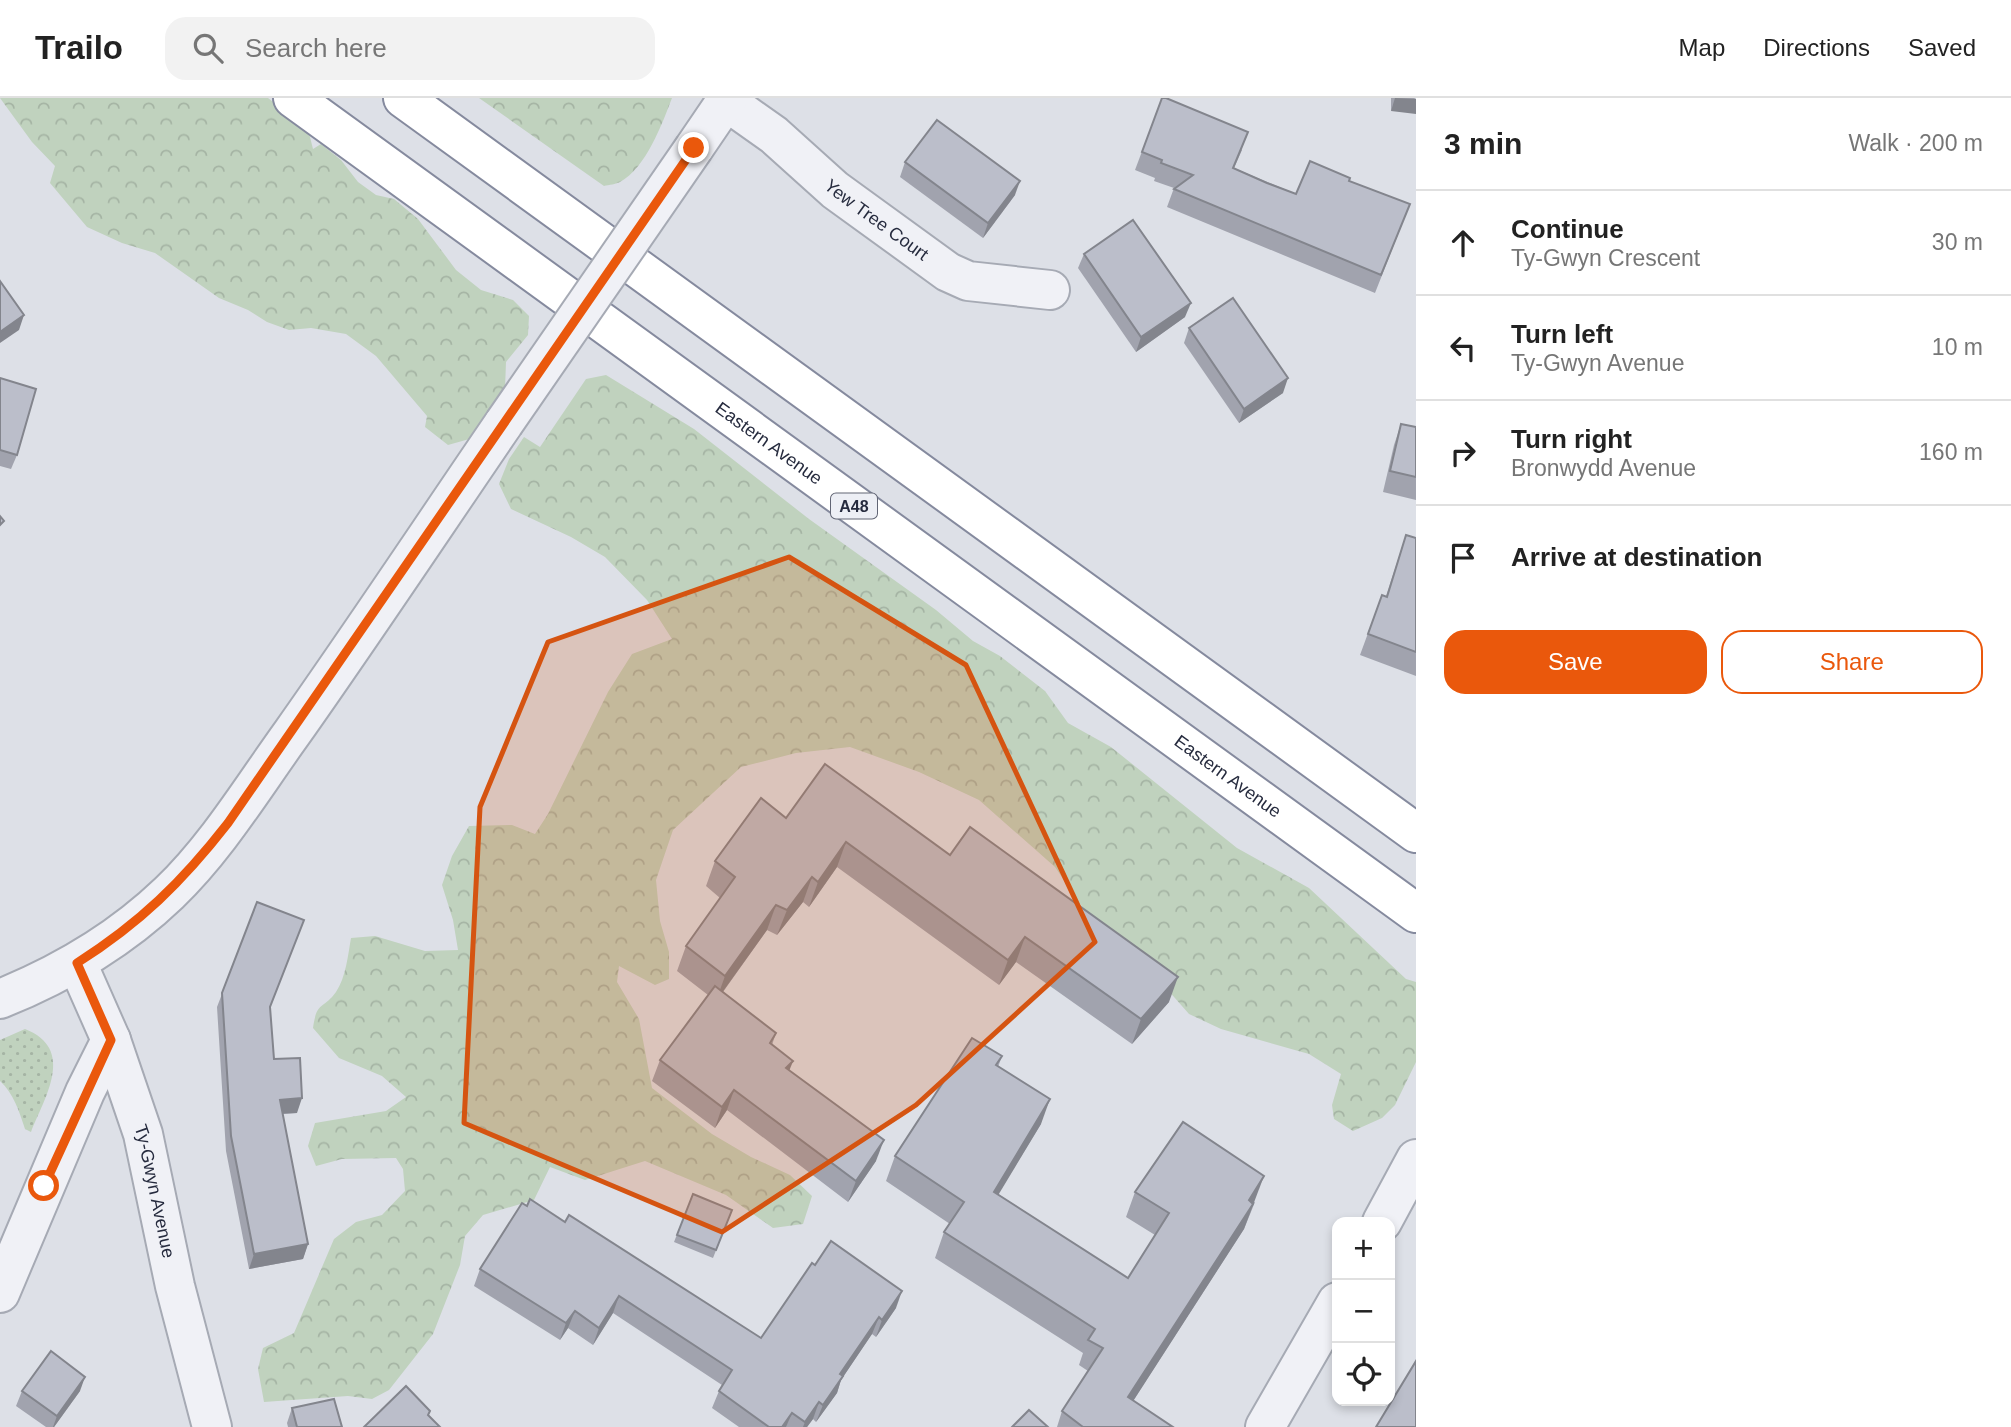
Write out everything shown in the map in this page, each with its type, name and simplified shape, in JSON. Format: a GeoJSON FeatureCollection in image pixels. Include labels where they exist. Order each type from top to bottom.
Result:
{"type":"FeatureCollection","features":[{"type":"Feature","properties":{"kind":"highway","name":"Eastern Avenue"},"geometry":{"type":"LineString","coordinates":[[293,98],[1416,913]]}},
{"type":"Feature","properties":{"kind":"highway"},"geometry":{"type":"LineString","coordinates":[[403,98],[1416,833]]}},
{"type":"Feature","properties":{"kind":"street"},"geometry":{"type":"LineString","coordinates":[[0,999],[77,963],[134,923],[170,892],[200,860],[301,720],[727,99]]}},
{"type":"Feature","properties":{"kind":"street","name":"Yew Tree Court"},"geometry":{"type":"LineString","coordinates":[[727,99],[774,135],[835,190],[948,272],[968,281],[1050,290]]}},
{"type":"Feature","properties":{"kind":"street","name":"Ty-Gwyn Avenue"},"geometry":{"type":"LineString","coordinates":[[77,963],[111,1040],[144,1134],[175,1286],[212,1427]]}},
{"type":"Feature","properties":{"kind":"street"},"geometry":{"type":"LineString","coordinates":[[0,1293],[85,1092],[111,1040]]}},
{"type":"Feature","properties":{"kind":"street"},"geometry":{"type":"LineString","coordinates":[[1385,1217],[1416,1159]]}},
{"type":"Feature","properties":{"kind":"street"},"geometry":{"type":"LineString","coordinates":[[1265,1427],[1332,1311]]}},
{"type":"Feature","properties":{"kind":"highlighted area"},"geometry":{"type":"Polygon","coordinates":[[[789,557],[966,665],[1095,942],[916,1105],[722,1232],[464,1123],[480,807],[548,642],[789,557]]]}},
{"type":"Feature","properties":{"kind":"green space"},"geometry":{"type":"Polygon","coordinates":[[[0,98],[268,98],[308,129],[313,149],[321,144],[341,160],[358,182],[376,195],[394,199],[418,219],[456,270],[481,290],[513,300],[529,316],[528,335],[506,362],[505,389],[480,436],[448,445],[425,427],[427,416],[376,356],[346,334],[311,328],[289,330],[267,322],[248,310],[219,298],[155,253],[122,243],[87,227],[50,183],[55,166],[32,142],[0,98]]]}},
{"type":"Feature","properties":{"kind":"green space"},"geometry":{"type":"Polygon","coordinates":[[[479,98],[672,98],[652,144],[638,167],[620,182],[604,186],[479,98]]]}},
{"type":"Feature","properties":{"kind":"green space"},"geometry":{"type":"Polygon","coordinates":[[[606,375],[694,429],[809,519],[936,610],[973,641],[1000,656],[1045,691],[1068,723],[1111,747],[1237,848],[1309,888],[1406,979],[1416,982],[1416,1062],[1395,1105],[1382,1118],[1353,1131],[1334,1119],[1332,1105],[1341,1074],[1309,1054],[1221,1029],[1189,1014],[1152,972],[1083,908],[1055,867],[979,800],[919,772],[850,747],[796,753],[741,767],[673,830],[656,880],[660,921],[669,952],[669,979],[655,985],[619,966],[617,982],[639,1019],[652,1088],[712,1134],[751,1157],[790,1175],[812,1196],[803,1224],[773,1228],[726,1195],[645,1161],[585,1180],[550,1167],[534,1200],[483,1215],[465,1236],[460,1265],[433,1334],[389,1390],[372,1399],[348,1396],[264,1402],[258,1369],[263,1348],[294,1333],[334,1239],[356,1222],[382,1215],[405,1191],[403,1169],[396,1158],[342,1159],[316,1166],[308,1146],[315,1123],[386,1111],[406,1097],[382,1076],[339,1058],[313,1028],[318,1009],[336,992],[342,980],[351,938],[375,936],[425,951],[458,950],[453,920],[442,885],[452,856],[469,826],[512,825],[535,834],[548,814],[608,692],[632,654],[672,639],[647,600],[605,557],[571,537],[511,509],[499,484],[509,459],[524,437],[540,447],[586,379],[606,375]]]}},
{"type":"Feature","properties":{"kind":"green space"},"geometry":{"type":"Polygon","coordinates":[[[25,1029],[40,1038],[49,1049],[53,1061],[49,1089],[31,1132],[25,1129],[12,1097],[0,1081],[0,1040],[25,1029]]]}},
{"type":"Feature","properties":{"kind":"building"},"geometry":{"type":"Polygon","coordinates":[[[1162,98],[1248,132],[1233,168],[1267,183],[1296,194],[1310,161],[1350,178],[1349,181],[1410,204],[1381,275],[1174,189],[1193,175],[1161,163],[1162,160],[1142,152],[1162,98]]]}},
{"type":"Feature","properties":{"kind":"building"},"geometry":{"type":"Polygon","coordinates":[[[937,120],[1020,181],[988,223],[905,162],[937,120]]]}},
{"type":"Feature","properties":{"kind":"building"},"geometry":{"type":"Polygon","coordinates":[[[1133,220],[1191,303],[1141,337],[1084,254],[1133,220]]]}},
{"type":"Feature","properties":{"kind":"building"},"geometry":{"type":"Polygon","coordinates":[[[0,281],[24,315],[0,332],[0,281]]]}},
{"type":"Feature","properties":{"kind":"building"},"geometry":{"type":"Polygon","coordinates":[[[1233,298],[1288,378],[1244,409],[1189,328],[1233,298]]]}},
{"type":"Feature","properties":{"kind":"building"},"geometry":{"type":"Polygon","coordinates":[[[0,378],[36,389],[17,455],[0,450],[0,378]]]}},
{"type":"Feature","properties":{"kind":"building"},"geometry":{"type":"Polygon","coordinates":[[[1401,424],[1416,427],[1416,477],[1390,471],[1401,424]]]}},
{"type":"Feature","properties":{"kind":"building"},"geometry":{"type":"Polygon","coordinates":[[[1406,535],[1416,538],[1416,652],[1368,634],[1382,595],[1387,597],[1406,535]]]}},
{"type":"Feature","properties":{"kind":"building"},"geometry":{"type":"Polygon","coordinates":[[[825,764],[950,855],[970,827],[1178,977],[1141,1019],[1025,937],[1008,960],[846,842],[818,882],[812,877],[787,910],[776,905],[725,976],[686,946],[735,877],[715,861],[761,798],[786,818],[825,764]]]}},
{"type":"Feature","properties":{"kind":"building"},"geometry":{"type":"Polygon","coordinates":[[[257,902],[304,920],[270,1007],[274,1059],[300,1058],[302,1098],[280,1100],[308,1244],[254,1254],[231,1136],[222,993],[257,902]]]}},
{"type":"Feature","properties":{"kind":"building"},"geometry":{"type":"Polygon","coordinates":[[[715,986],[776,1033],[770,1043],[793,1061],[786,1068],[884,1140],[856,1181],[734,1090],[722,1107],[660,1060],[715,986]]]}},
{"type":"Feature","properties":{"kind":"building"},"geometry":{"type":"Polygon","coordinates":[[[972,1038],[1002,1056],[996,1065],[1050,1099],[994,1192],[1128,1278],[1169,1213],[1135,1192],[1183,1122],[1264,1176],[1249,1200],[1253,1204],[1128,1397],[1173,1427],[1083,1427],[1062,1411],[1103,1348],[1088,1340],[1095,1329],[944,1232],[964,1202],[895,1156],[972,1038]]]}},
{"type":"Feature","properties":{"kind":"building"},"geometry":{"type":"Polygon","coordinates":[[[693,1194],[732,1210],[716,1250],[677,1235],[693,1194]]]}},
{"type":"Feature","properties":{"kind":"building"},"geometry":{"type":"Polygon","coordinates":[[[530,1199],[565,1222],[569,1215],[761,1338],[812,1263],[815,1265],[831,1241],[902,1291],[882,1320],[879,1317],[840,1374],[843,1376],[823,1405],[819,1402],[805,1422],[792,1413],[782,1427],[769,1427],[719,1391],[732,1370],[619,1296],[599,1328],[575,1311],[566,1323],[480,1269],[522,1203],[527,1206],[530,1199]]]}},
{"type":"Feature","properties":{"kind":"building"},"geometry":{"type":"Polygon","coordinates":[[[51,1351],[85,1377],[57,1416],[22,1391],[51,1351]]]}},
{"type":"Feature","properties":{"kind":"building"},"geometry":{"type":"Polygon","coordinates":[[[1416,1361],[1416,1427],[1376,1427],[1389,1406],[1395,1406],[1395,1396],[1416,1361]]]}},
{"type":"Feature","properties":{"kind":"building"},"geometry":{"type":"Polygon","coordinates":[[[406,1386],[430,1411],[428,1415],[440,1427],[364,1427],[406,1386]]]}},
{"type":"Feature","properties":{"kind":"building"},"geometry":{"type":"Polygon","coordinates":[[[334,1399],[342,1427],[297,1427],[292,1408],[334,1399]]]}},
{"type":"Feature","properties":{"kind":"building"},"geometry":{"type":"Polygon","coordinates":[[[1029,1410],[1048,1427],[1012,1427],[1029,1410]]]}},
{"type":"Feature","properties":{"kind":"route"},"geometry":{"type":"LineString","coordinates":[[44,1186],[111,1040],[77,963],[134,923],[170,892],[200,860],[301,720],[694,148]]}}]}
